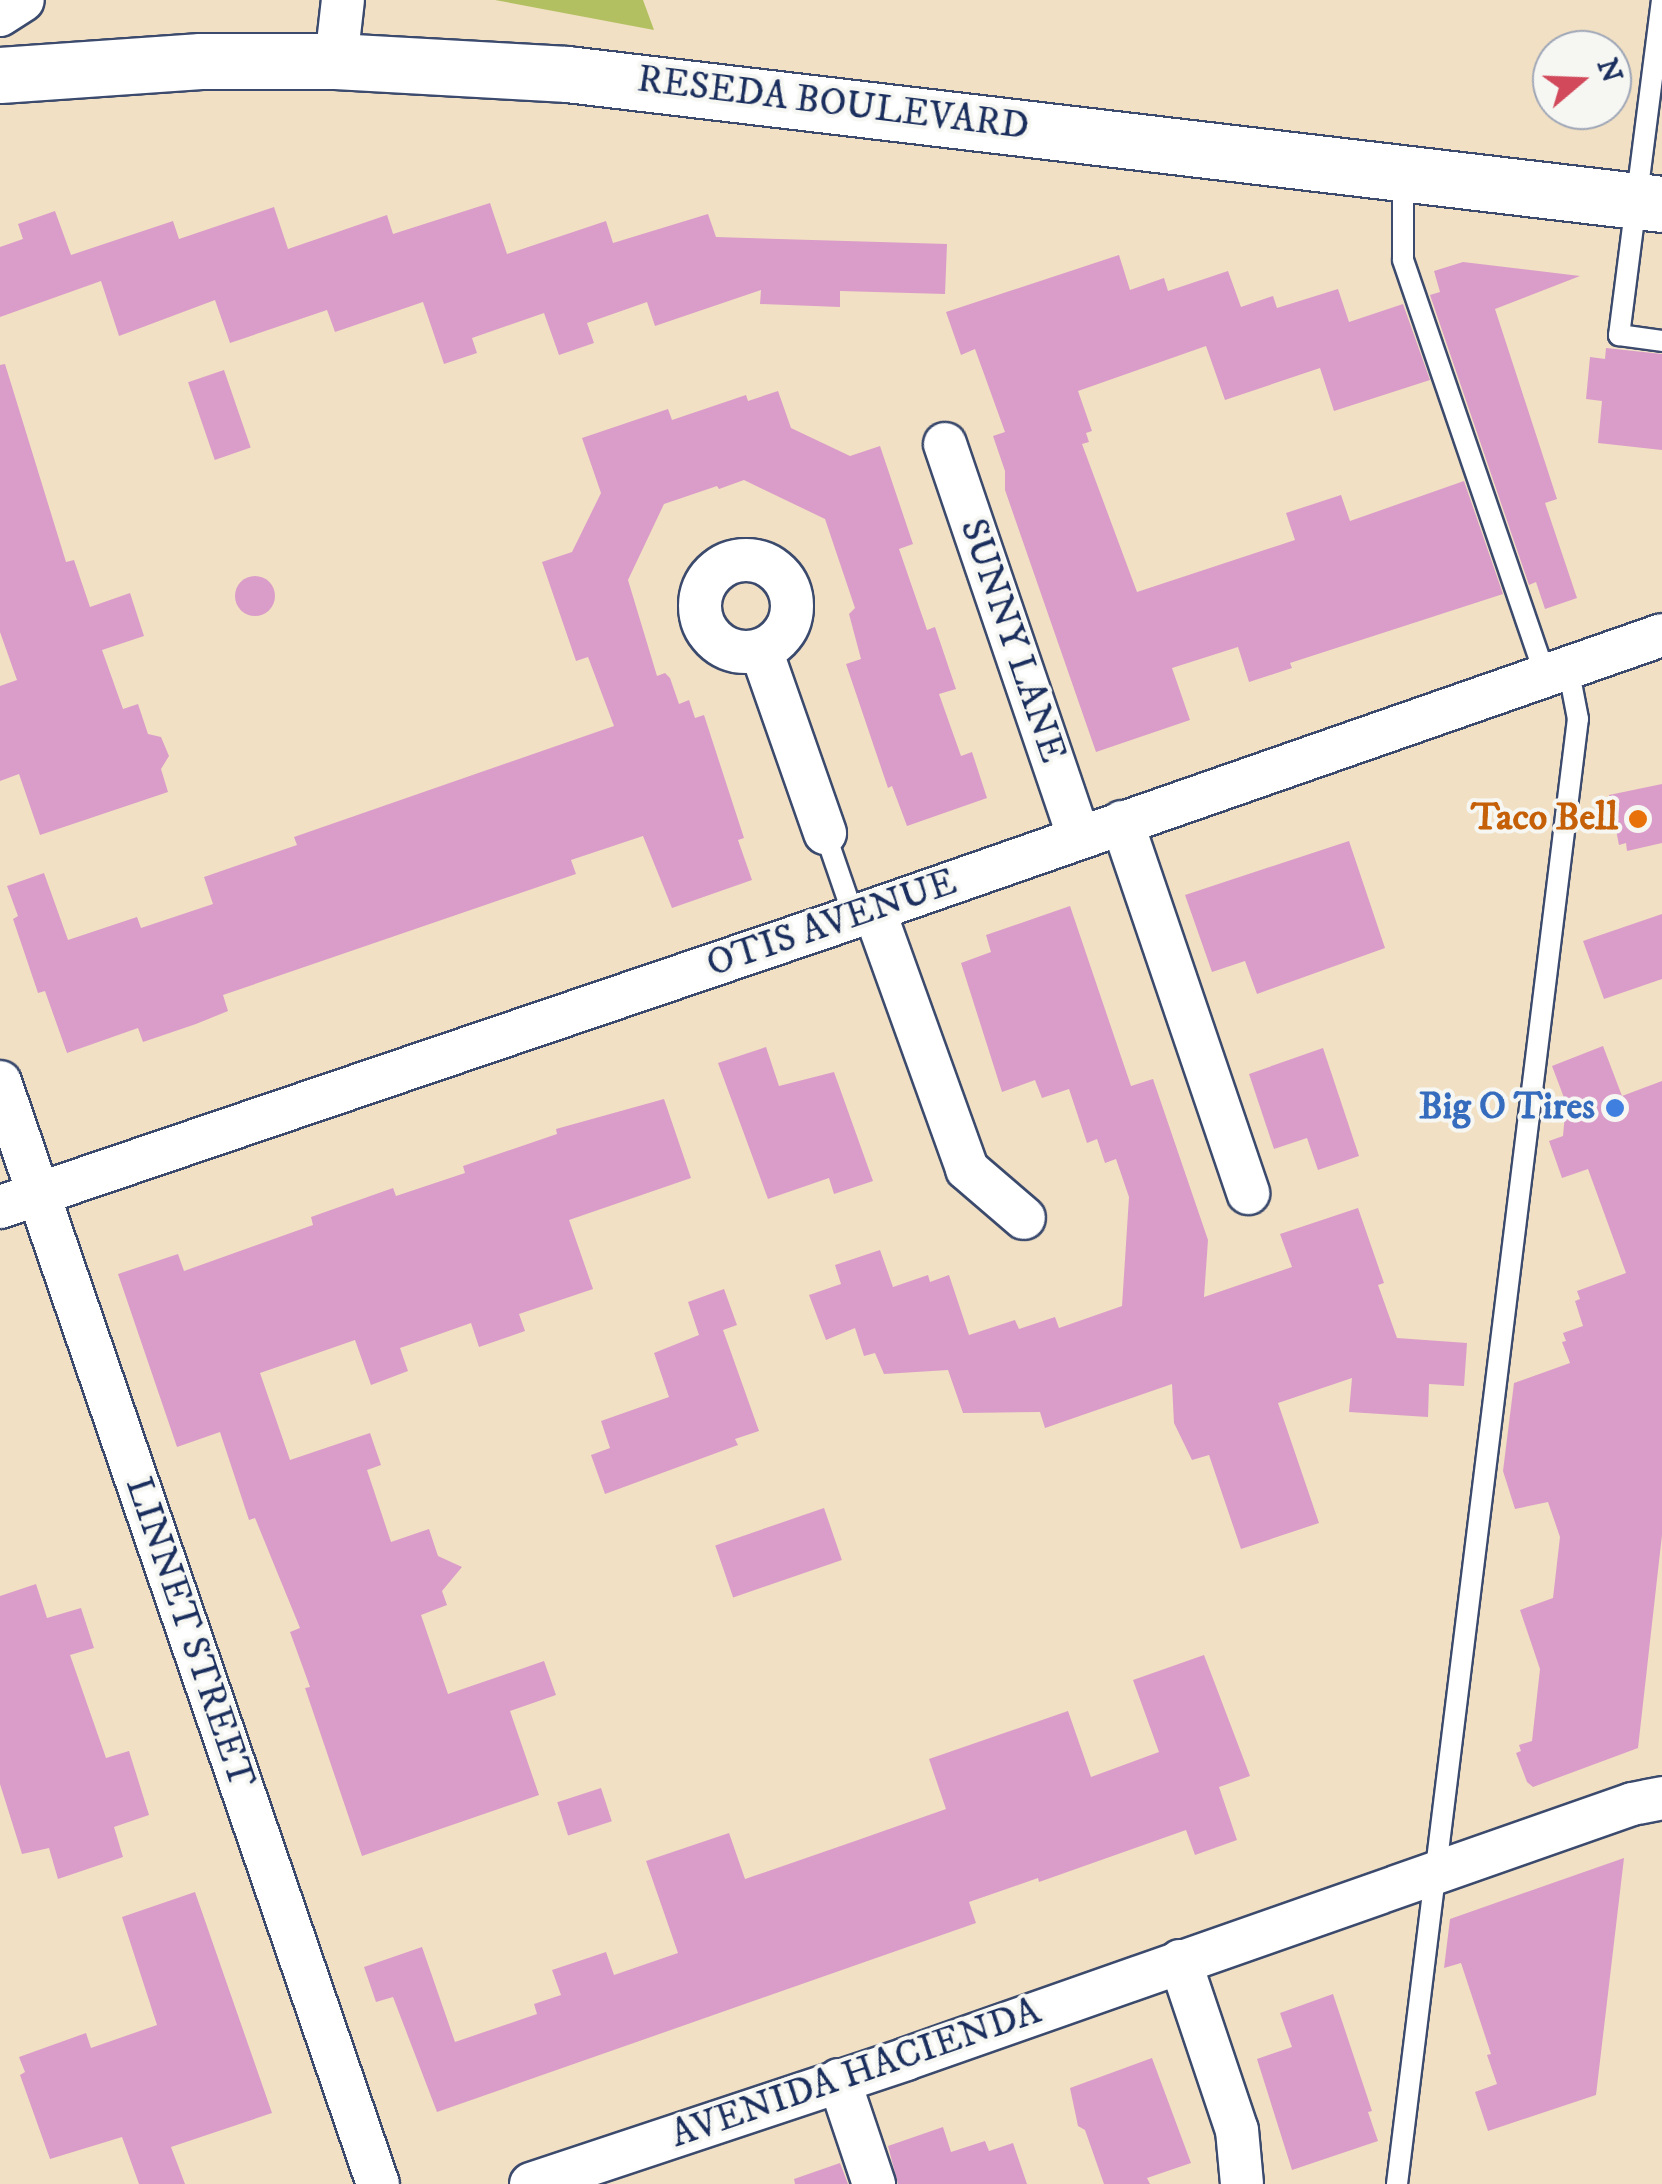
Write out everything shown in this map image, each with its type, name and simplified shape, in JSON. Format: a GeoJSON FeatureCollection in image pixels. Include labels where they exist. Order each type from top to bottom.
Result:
{"type":"FeatureCollection","features":[{"type":"Feature","properties":{"kind":"main road","name":"RESEDA BOULEVARD"},"geometry":{"type":"LineString","coordinates":[[0,75],[181,62],[336,61],[567,74],[1649,203]]}},
{"type":"Feature","properties":{"kind":"street"},"geometry":{"type":"LineString","coordinates":[[0,14],[24,0]]}},
{"type":"Feature","properties":{"kind":"street"},"geometry":{"type":"LineString","coordinates":[[336,61],[343,0]]}},
{"type":"Feature","properties":{"kind":"street","name":"SUNNY LANE"},"geometry":{"type":"LineString","coordinates":[[945,444],[1079,837]]}},
{"type":"Feature","properties":{"kind":"street","name":"OTIS AVENUE"},"geometry":{"type":"LineString","coordinates":[[19,1200],[864,914],[1662,635]]}},
{"type":"Feature","properties":{"kind":"street"},"geometry":{"type":"LineString","coordinates":[[761,650],[825,833]]}},
{"type":"Feature","properties":{"kind":"street"},"geometry":{"type":"LineString","coordinates":[[1122,822],[1248,1193]]}},
{"type":"Feature","properties":{"kind":"street"},"geometry":{"type":"LineString","coordinates":[[864,914],[967,1169],[1024,1218]]}},
{"type":"Feature","properties":{"kind":"street","name":"LINNET STREET"},"geometry":{"type":"LineString","coordinates":[[0,1082],[19,1200],[378,2184]]}},
{"type":"Feature","properties":{"kind":"street","name":"AVENIDA HACIENDA"},"geometry":{"type":"LineString","coordinates":[[531,2184],[1632,1804],[1662,1798]]}},
{"type":"Feature","properties":{"kind":"street"},"geometry":{"type":"LineString","coordinates":[[1180,1961],[1237,2130],[1242,2184]]}},
{"type":"Feature","properties":{"kind":"street"},"geometry":{"type":"LineString","coordinates":[[839,2080],[874,2184]]}},
{"type":"Feature","properties":{"kind":"lane"},"geometry":{"type":"LineString","coordinates":[[1662,0],[1649,203],[1620,335],[1662,340]]}},
{"type":"Feature","properties":{"kind":"lane"},"geometry":{"type":"LineString","coordinates":[[1397,2184],[1578,719],[1556,671],[1403,260],[1403,173]]}},
{"type":"Feature","properties":{"kind":"lane"},"geometry":{"type":"LineString","coordinates":[[825,833],[864,914]]}},
{"type":"Feature","properties":{"kind":"green space"},"geometry":{"type":"Polygon","coordinates":[[[495,0],[643,0],[654,30],[495,0]]]}},
{"type":"Feature","properties":{"kind":"building"},"geometry":{"type":"Polygon","coordinates":[[[490,203],[507,254],[606,221],[613,243],[708,214],[716,237],[947,244],[945,294],[840,291],[840,307],[760,304],[761,290],[655,326],[647,302],[587,323],[594,343],[559,355],[544,313],[472,338],[477,353],[444,364],[423,302],[335,332],[327,310],[230,343],[215,300],[119,336],[101,281],[0,317],[0,247],[23,239],[18,224],[55,211],[71,255],[173,221],[179,239],[274,207],[288,249],[387,215],[393,234],[490,203]]]}},
{"type":"Feature","properties":{"kind":"building"},"geometry":{"type":"Polygon","coordinates":[[[1119,255],[1130,290],[1164,278],[1168,291],[1228,271],[1241,307],[1273,296],[1277,308],[1338,289],[1349,322],[1403,304],[1430,380],[1334,411],[1320,368],[1225,400],[1206,346],[1078,391],[1092,431],[1086,433],[1089,442],[1082,444],[1137,592],[1295,540],[1286,513],[1341,495],[1350,521],[1464,481],[1503,594],[1290,663],[1292,668],[1249,682],[1238,647],[1172,668],[1190,720],[1096,752],[1005,490],[1005,471],[993,436],[1005,432],[975,349],[961,355],[946,312],[1119,255]]]}},
{"type":"Feature","properties":{"kind":"building"},"geometry":{"type":"Polygon","coordinates":[[[1463,262],[1580,276],[1495,309],[1557,499],[1545,503],[1577,598],[1545,609],[1536,582],[1529,585],[1430,295],[1440,292],[1434,271],[1463,262]]]}},
{"type":"Feature","properties":{"kind":"building"},"geometry":{"type":"Polygon","coordinates":[[[1606,348],[1662,354],[1662,450],[1598,443],[1602,401],[1586,399],[1590,357],[1605,359],[1606,348]]]}},
{"type":"Feature","properties":{"kind":"building"},"geometry":{"type":"Polygon","coordinates":[[[5,364],[66,562],[74,560],[90,607],[130,593],[144,636],[102,650],[123,709],[138,704],[148,734],[161,737],[169,756],[161,769],[168,792],[40,835],[19,774],[0,781],[0,686],[17,680],[0,632],[0,365],[5,364]]]}},
{"type":"Feature","properties":{"kind":"building"},"geometry":{"type":"Polygon","coordinates":[[[224,370],[251,448],[215,460],[188,382],[224,370]]]}},
{"type":"Feature","properties":{"kind":"building"},"geometry":{"type":"Polygon","coordinates":[[[778,391],[791,428],[850,456],[880,446],[913,544],[899,549],[927,630],[935,627],[956,689],[939,694],[961,756],[972,752],[987,798],[907,826],[892,786],[888,788],[846,664],[861,659],[849,614],[855,608],[825,519],[744,480],[719,489],[717,486],[664,504],[628,580],[657,676],[665,673],[670,678],[679,704],[689,700],[695,718],[704,715],[744,838],[738,840],[752,880],[672,908],[643,836],[571,860],[576,874],[223,995],[228,1011],[196,1024],[143,1042],[138,1028],[67,1053],[45,991],[38,993],[13,919],[18,916],[7,886],[44,873],[68,940],[137,917],[141,928],[213,904],[204,877],[297,845],[294,837],[614,726],[588,657],[576,661],[542,562],[572,552],[601,493],[582,438],[668,409],[672,420],[746,395],[748,401],[778,391]]]}},
{"type":"Feature","properties":{"kind":"building"},"geometry":{"type":"Polygon","coordinates":[[[255,576],[269,582],[275,596],[269,610],[255,616],[241,610],[235,596],[241,582],[255,576]]]}},
{"type":"Feature","properties":{"kind":"building","name":"Taco Bell"},"geometry":{"type":"Polygon","coordinates":[[[1662,784],[1662,843],[1627,851],[1626,843],[1619,845],[1609,795],[1662,784]]]}},
{"type":"Feature","properties":{"kind":"building"},"geometry":{"type":"Polygon","coordinates":[[[1349,841],[1385,948],[1257,994],[1245,961],[1212,972],[1185,895],[1349,841]]]}},
{"type":"Feature","properties":{"kind":"building"},"geometry":{"type":"Polygon","coordinates":[[[1070,906],[1131,1086],[1153,1079],[1208,1240],[1204,1297],[1292,1267],[1280,1234],[1358,1208],[1384,1283],[1378,1285],[1397,1338],[1467,1343],[1464,1386],[1429,1384],[1428,1417],[1349,1412],[1352,1378],[1278,1403],[1319,1523],[1241,1549],[1209,1455],[1192,1460],[1174,1423],[1172,1384],[1045,1428],[1040,1412],[963,1413],[948,1370],[884,1374],[875,1353],[864,1356],[855,1328],[826,1340],[809,1295],[841,1284],[835,1265],[880,1250],[893,1287],[928,1275],[930,1282],[949,1275],[969,1335],[1015,1320],[1019,1329],[1055,1317],[1059,1328],[1122,1306],[1129,1197],[1116,1159],[1105,1163],[1097,1139],[1087,1143],[1069,1089],[1042,1098],[1035,1080],[1002,1092],[961,963],[991,952],[986,935],[1070,906]]]}},
{"type":"Feature","properties":{"kind":"building"},"geometry":{"type":"Polygon","coordinates":[[[1662,914],[1662,979],[1604,999],[1583,941],[1662,914]]]}},
{"type":"Feature","properties":{"kind":"building"},"geometry":{"type":"Polygon","coordinates":[[[1603,1046],[1622,1096],[1662,1081],[1662,1535],[1638,1748],[1533,1787],[1527,1782],[1516,1753],[1521,1751],[1519,1745],[1532,1741],[1540,1669],[1520,1610],[1553,1598],[1560,1537],[1548,1502],[1515,1509],[1503,1471],[1514,1383],[1570,1363],[1562,1342],[1566,1341],[1563,1333],[1583,1326],[1575,1301],[1580,1299],[1577,1291],[1626,1273],[1588,1169],[1562,1178],[1549,1141],[1563,1136],[1566,1103],[1552,1066],[1603,1046]]]}},
{"type":"Feature","properties":{"kind":"building"},"geometry":{"type":"Polygon","coordinates":[[[766,1047],[779,1086],[834,1072],[873,1181],[834,1194],[829,1178],[768,1199],[718,1063],[766,1047]]]}},
{"type":"Feature","properties":{"kind":"building"},"geometry":{"type":"Polygon","coordinates":[[[1323,1048],[1359,1156],[1318,1170],[1307,1138],[1274,1149],[1249,1074],[1323,1048]]]}},
{"type":"Feature","properties":{"kind":"building"},"geometry":{"type":"Polygon","coordinates":[[[664,1099],[691,1178],[569,1220],[593,1289],[519,1314],[525,1331],[479,1347],[471,1323],[400,1348],[408,1371],[371,1385],[355,1340],[260,1373],[290,1460],[370,1433],[381,1465],[367,1470],[391,1542],[429,1529],[438,1556],[462,1567],[442,1591],[447,1605],[421,1615],[448,1694],[544,1661],[556,1695],[510,1711],[539,1795],[362,1856],[305,1688],[310,1687],[290,1632],[300,1628],[255,1518],[249,1520],[220,1432],[177,1447],[118,1274],[178,1254],[184,1271],[313,1225],[311,1217],[393,1188],[396,1196],[465,1173],[463,1166],[557,1134],[556,1129],[664,1099]]]}},
{"type":"Feature","properties":{"kind":"building"},"geometry":{"type":"Polygon","coordinates":[[[724,1289],[737,1325],[723,1330],[759,1431],[735,1439],[738,1445],[605,1494],[591,1455],[610,1448],[601,1421],[669,1397],[654,1353],[699,1335],[688,1302],[724,1289]]]}},
{"type":"Feature","properties":{"kind":"building"},"geometry":{"type":"Polygon","coordinates":[[[824,1508],[842,1560],[733,1597],[715,1545],[824,1508]]]}},
{"type":"Feature","properties":{"kind":"building"},"geometry":{"type":"Polygon","coordinates":[[[36,1584],[47,1618],[81,1608],[94,1648],[70,1655],[106,1758],[129,1751],[149,1815],[114,1827],[123,1857],[58,1879],[49,1848],[22,1854],[0,1784],[0,1596],[36,1584]]]}},
{"type":"Feature","properties":{"kind":"building"},"geometry":{"type":"Polygon","coordinates":[[[1204,1655],[1250,1776],[1219,1787],[1237,1840],[1195,1855],[1186,1830],[1039,1882],[1038,1878],[969,1902],[976,1923],[437,2112],[393,1997],[376,2002],[364,1967],[422,1947],[455,2042],[537,2014],[534,2004],[561,1995],[552,1970],[606,1952],[614,1975],[678,1953],[646,1861],[729,1833],[745,1879],[946,1809],[929,1759],[1068,1711],[1091,1777],[1159,1752],[1133,1680],[1204,1655]]]}},
{"type":"Feature","properties":{"kind":"building"},"geometry":{"type":"Polygon","coordinates":[[[601,1788],[612,1821],[568,1836],[557,1802],[601,1788]]]}},
{"type":"Feature","properties":{"kind":"building"},"geometry":{"type":"Polygon","coordinates":[[[1624,1858],[1596,2095],[1488,2131],[1475,2092],[1497,2084],[1461,1963],[1444,1968],[1450,1919],[1624,1858]]]}},
{"type":"Feature","properties":{"kind":"building"},"geometry":{"type":"Polygon","coordinates":[[[195,1892],[272,2113],[171,2147],[185,2184],[139,2184],[122,2137],[50,2159],[20,2075],[25,2072],[19,2057],[86,2033],[91,2048],[157,2025],[122,1917],[195,1892]]]}},
{"type":"Feature","properties":{"kind":"building"},"geometry":{"type":"Polygon","coordinates":[[[1333,1994],[1372,2111],[1368,2112],[1378,2141],[1292,2170],[1257,2059],[1292,2047],[1280,2013],[1333,1994]]]}},
{"type":"Feature","properties":{"kind":"building"},"geometry":{"type":"Polygon","coordinates":[[[1152,2058],[1191,2163],[1147,2178],[1150,2184],[1104,2184],[1085,2130],[1078,2126],[1070,2088],[1152,2058]]]}},
{"type":"Feature","properties":{"kind":"building"},"geometry":{"type":"Polygon","coordinates":[[[943,2127],[951,2152],[985,2141],[989,2151],[1013,2143],[1027,2184],[898,2184],[888,2146],[943,2127]]]}},
{"type":"Feature","properties":{"kind":"building"},"geometry":{"type":"Polygon","coordinates":[[[840,2163],[848,2184],[795,2184],[794,2179],[840,2163]]]}},
{"type":"Feature","properties":{"kind":"place","name":"Taco Bell"},"geometry":{"type":"Point","coordinates":[1638,819]}},
{"type":"Feature","properties":{"kind":"place","name":"Big O Tires"},"geometry":{"type":"Point","coordinates":[1615,1108]}}]}
